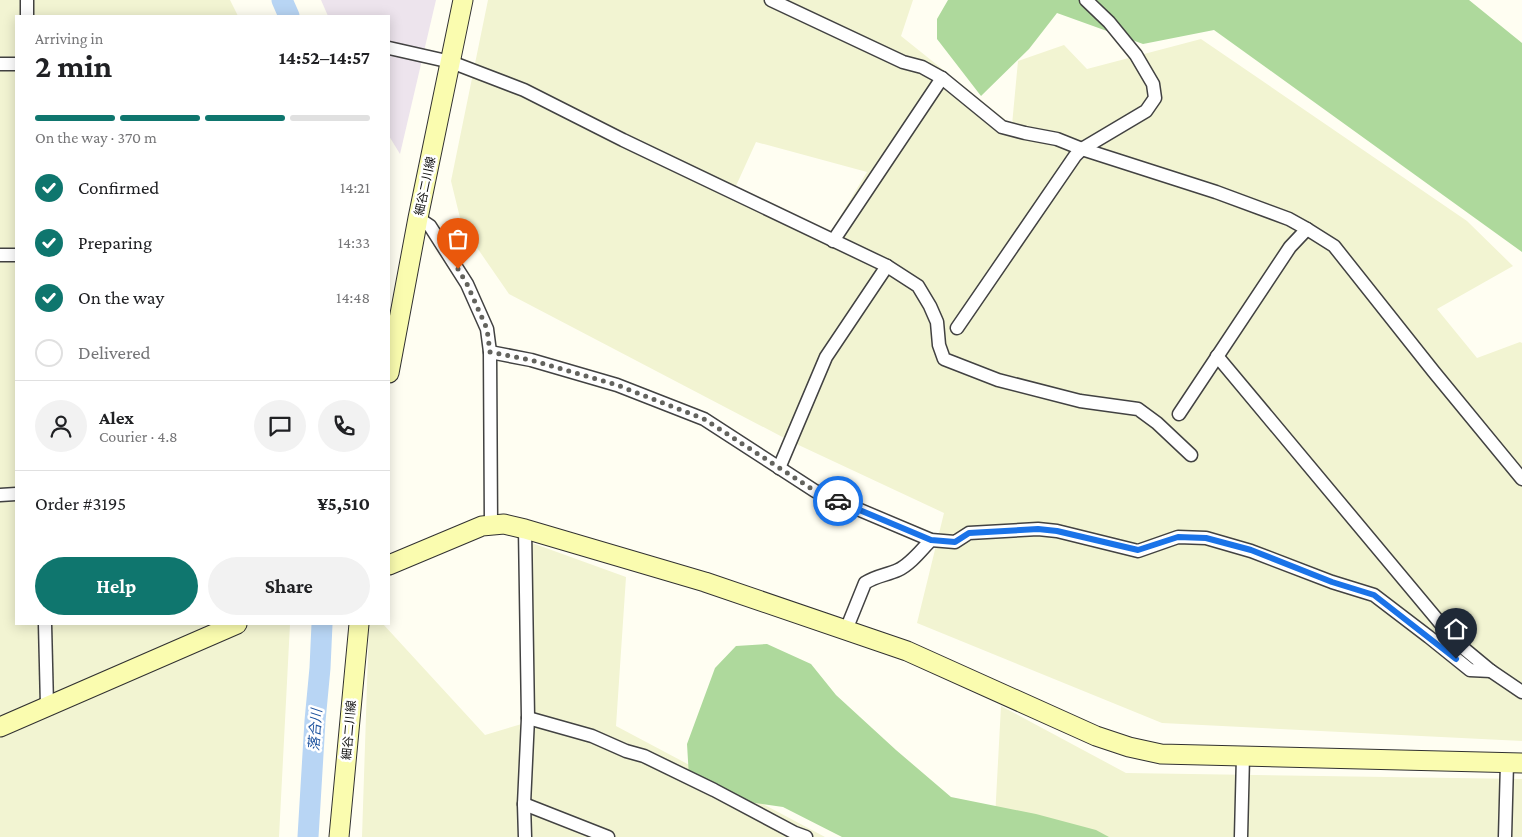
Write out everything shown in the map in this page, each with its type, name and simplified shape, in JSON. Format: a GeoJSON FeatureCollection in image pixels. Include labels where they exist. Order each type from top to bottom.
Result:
{"type":"FeatureCollection","features":[{"type":"Feature","properties":{"kind":"street"},"geometry":{"type":"LineString","coordinates":[[27,0],[28,15]]}},
{"type":"Feature","properties":{"kind":"street","name":"細谷二川線"},"geometry":{"type":"LineString","coordinates":[[390,368],[418,218],[463,0]]}},
{"type":"Feature","properties":{"kind":"street"},"geometry":{"type":"LineString","coordinates":[[771,0],[894,58],[922,67],[942,78],[1002,127],[1025,134],[1057,139],[1082,149],[1216,192],[1289,219],[1334,246],[1434,372],[1522,478]]}},
{"type":"Feature","properties":{"kind":"street"},"geometry":{"type":"LineString","coordinates":[[957,328],[1075,156],[1082,149],[1146,111],[1154,98],[1153,84],[1136,55],[1109,22],[1086,0]]}},
{"type":"Feature","properties":{"kind":"street"},"geometry":{"type":"LineString","coordinates":[[390,48],[451,62],[524,90],[623,140],[887,266],[918,286],[937,322],[939,345],[944,359],[998,380],[1080,401],[1138,409],[1157,423],[1191,455]]}},
{"type":"Feature","properties":{"kind":"street"},"geometry":{"type":"LineString","coordinates":[[0,64],[15,64]]}},
{"type":"Feature","properties":{"kind":"street"},"geometry":{"type":"LineString","coordinates":[[833,241],[942,78]]}},
{"type":"Feature","properties":{"kind":"street"},"geometry":{"type":"LineString","coordinates":[[418,218],[430,226],[467,284],[487,329],[490,352],[492,525]]}},
{"type":"Feature","properties":{"kind":"street"},"geometry":{"type":"LineString","coordinates":[[1179,414],[1290,247],[1307,229]]}},
{"type":"Feature","properties":{"kind":"street"},"geometry":{"type":"LineString","coordinates":[[0,255],[15,254]]}},
{"type":"Feature","properties":{"kind":"street"},"geometry":{"type":"LineString","coordinates":[[779,468],[826,358],[887,266]]}},
{"type":"Feature","properties":{"kind":"street"},"geometry":{"type":"LineString","coordinates":[[490,352],[531,360],[617,385],[704,419],[815,491],[931,540],[955,542],[969,533],[1038,529],[1057,531],[1138,550],[1178,537],[1206,538],[1251,550],[1332,582],[1374,595],[1470,670],[1491,671]]}},
{"type":"Feature","properties":{"kind":"street"},"geometry":{"type":"LineString","coordinates":[[1217,356],[1456,642],[1491,671],[1522,692]]}},
{"type":"Feature","properties":{"kind":"street"},"geometry":{"type":"LineString","coordinates":[[0,495],[15,494]]}},
{"type":"Feature","properties":{"kind":"street"},"geometry":{"type":"LineString","coordinates":[[390,565],[482,526],[504,524],[704,582],[907,651],[1096,736],[1129,747],[1161,754],[1515,763],[1505,837]]}},
{"type":"Feature","properties":{"kind":"street"},"geometry":{"type":"LineString","coordinates":[[525,529],[528,718],[524,804],[525,837]]}},
{"type":"Feature","properties":{"kind":"street"},"geometry":{"type":"LineString","coordinates":[[846,630],[865,583],[871,578],[904,567],[931,540]]}},
{"type":"Feature","properties":{"kind":"street"},"geometry":{"type":"LineString","coordinates":[[46,625],[47,706]]}},
{"type":"Feature","properties":{"kind":"street"},"geometry":{"type":"LineString","coordinates":[[0,727],[235,625]]}},
{"type":"Feature","properties":{"kind":"street","name":"細谷二川線"},"geometry":{"type":"LineString","coordinates":[[339,837],[359,625]]}},
{"type":"Feature","properties":{"kind":"street"},"geometry":{"type":"LineString","coordinates":[[528,718],[592,736],[626,751],[644,756],[714,790],[794,833],[806,837]]}},
{"type":"Feature","properties":{"kind":"street"},"geometry":{"type":"LineString","coordinates":[[1242,837],[1243,756]]}},
{"type":"Feature","properties":{"kind":"street"},"geometry":{"type":"LineString","coordinates":[[524,804],[608,837]]}},
{"type":"Feature","properties":{"kind":"shaded area"},"geometry":{"type":"Polygon","coordinates":[[[321,0],[436,0],[400,154],[390,138],[390,15],[328,15],[321,0]]]}},
{"type":"Feature","properties":{"kind":"green space"},"geometry":{"type":"Polygon","coordinates":[[[0,0],[230,0],[238,15],[15,15],[15,625],[290,625],[279,837],[0,837],[0,0]]]}},
{"type":"Feature","properties":{"kind":"green space"},"geometry":{"type":"Polygon","coordinates":[[[488,0],[913,0],[901,36],[1012,125],[1018,61],[1064,45],[1087,69],[1201,39],[1467,221],[1513,266],[1437,309],[1477,358],[1520,342],[1522,343],[1522,741],[1162,723],[917,623],[944,513],[790,441],[509,294],[462,226],[451,181],[488,0]],[[756,142],[735,188],[829,235],[867,172],[756,142]]]}},
{"type":"Feature","properties":{"kind":"green space"},"geometry":{"type":"Polygon","coordinates":[[[948,0],[1469,0],[1522,43],[1522,252],[1214,30],[1143,44],[1057,13],[1029,49],[981,96],[937,39],[937,19],[948,0]]]}},
{"type":"Feature","properties":{"kind":"green space"},"geometry":{"type":"Polygon","coordinates":[[[532,543],[626,577],[616,726],[825,837],[362,837],[369,625],[384,625],[485,735],[525,723],[532,543]]]}},
{"type":"Feature","properties":{"kind":"green space"},"geometry":{"type":"Polygon","coordinates":[[[767,644],[811,664],[836,695],[951,797],[1036,814],[1096,830],[1109,837],[842,837],[783,807],[728,799],[689,777],[687,744],[715,668],[736,646],[767,644]]]}},
{"type":"Feature","properties":{"kind":"green space"},"geometry":{"type":"Polygon","coordinates":[[[1001,706],[1126,773],[1522,779],[1522,837],[1056,837],[995,818],[1001,706]]]}},
{"type":"Feature","properties":{"kind":"waterway","name":"落合川"},"geometry":{"type":"LineString","coordinates":[[282,0],[289,15]]}},
{"type":"Feature","properties":{"kind":"waterway","name":"落合川"},"geometry":{"type":"LineString","coordinates":[[308,837],[322,625]]}},
{"type":"Feature","properties":{"kind":"way so far"},"geometry":{"type":"LineString","coordinates":[[458,269],[467,284],[487,329],[490,352],[531,360],[617,385],[704,419],[718,426],[815,491],[838,501]]}},
{"type":"Feature","properties":{"kind":"route"},"geometry":{"type":"LineString","coordinates":[[838,501],[931,540],[955,542],[969,533],[1038,529],[1057,531],[1138,550],[1178,537],[1206,538],[1251,550],[1332,582],[1374,595],[1456,659]]}}]}
